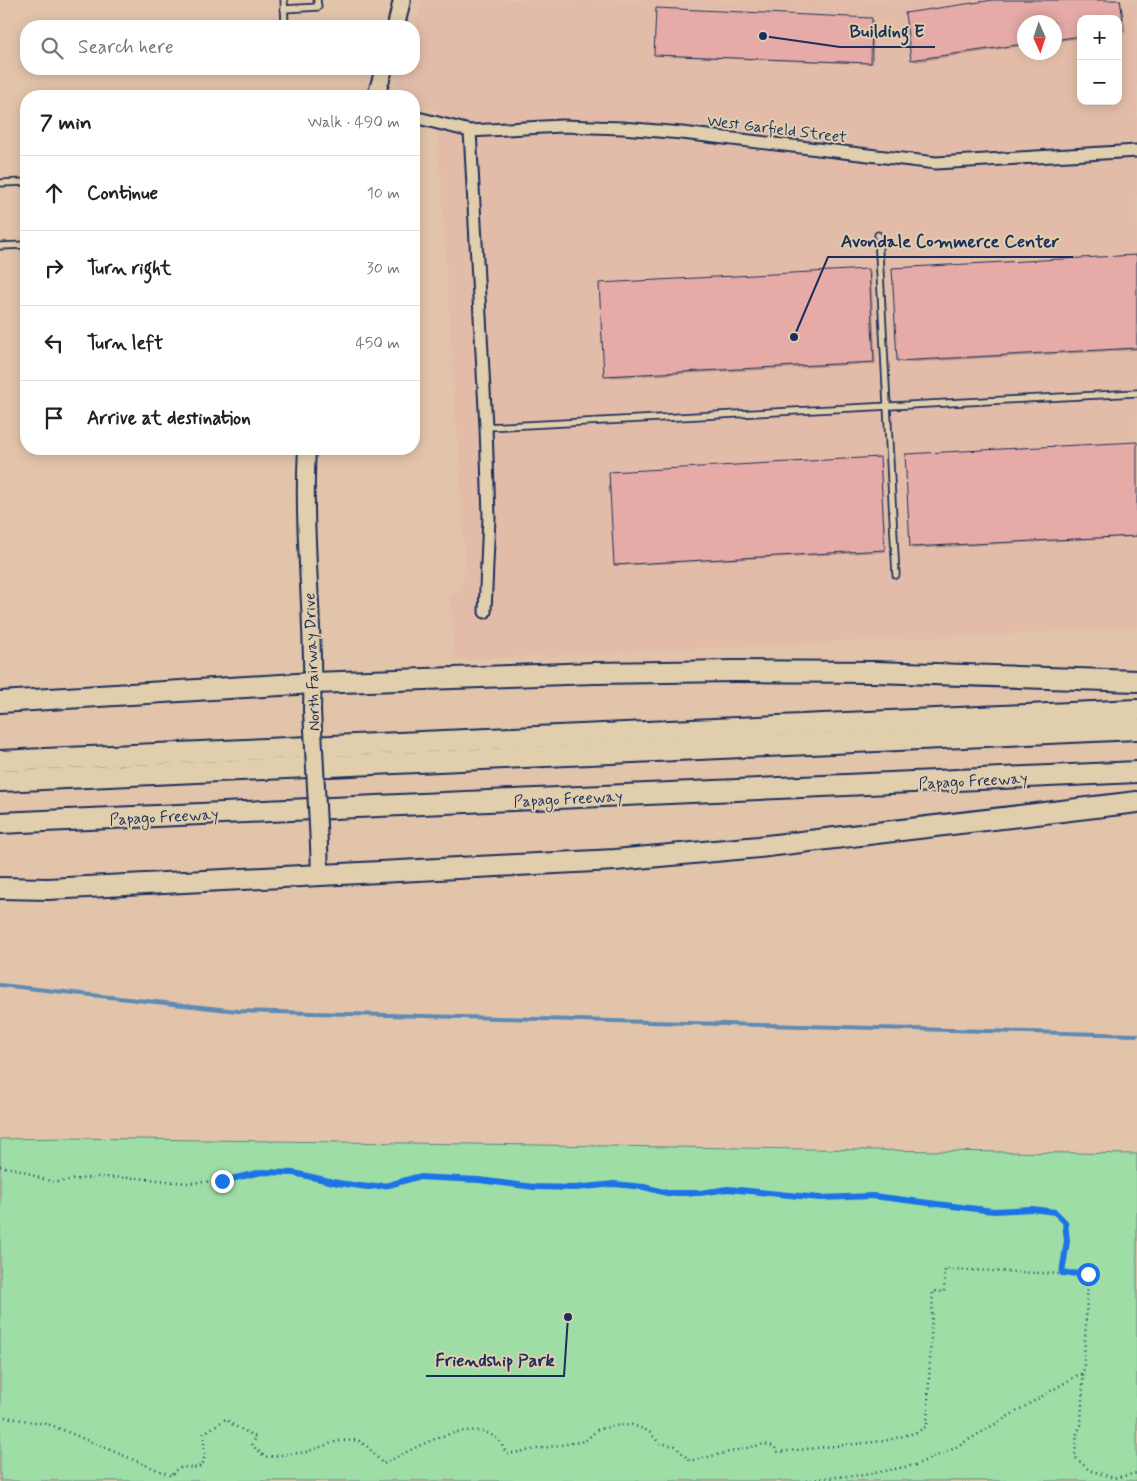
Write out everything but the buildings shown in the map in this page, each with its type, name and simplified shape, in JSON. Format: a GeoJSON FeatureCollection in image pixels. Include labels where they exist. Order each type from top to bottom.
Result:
{"type":"FeatureCollection","features":[{"type":"Feature","properties":{"kind":"highway"},"geometry":{"type":"LineString","coordinates":[[0,702],[313,684],[594,673],[875,672],[1137,681]]}},
{"type":"Feature","properties":{"kind":"highway"},"geometry":{"type":"LineString","coordinates":[[0,761],[1137,710]]}},
{"type":"Feature","properties":{"kind":"highway"},"geometry":{"type":"LineString","coordinates":[[0,781],[1137,729]]}},
{"type":"Feature","properties":{"kind":"highway","name":"Papago Freeway"},"geometry":{"type":"LineString","coordinates":[[0,823],[1137,772]]}},
{"type":"Feature","properties":{"kind":"highway"},"geometry":{"type":"LineString","coordinates":[[0,888],[48,889],[615,860],[739,849],[1137,802]]}},
{"type":"Feature","properties":{"kind":"street"},"geometry":{"type":"LineString","coordinates":[[397,20],[402,0]]}},
{"type":"Feature","properties":{"kind":"street"},"geometry":{"type":"LineString","coordinates":[[378,90],[382,75]]}},
{"type":"Feature","properties":{"kind":"street","name":"West Garfield Street"},"geometry":{"type":"LineString","coordinates":[[420,118],[470,131],[562,126],[622,128],[682,133],[936,163],[1137,150]]}},
{"type":"Feature","properties":{"kind":"street"},"geometry":{"type":"LineString","coordinates":[[470,131],[489,517],[485,612]]}},
{"type":"Feature","properties":{"kind":"street","name":"North Fairway Drive"},"geometry":{"type":"LineString","coordinates":[[308,455],[307,533],[313,684],[312,710],[320,875]]}},
{"type":"Feature","properties":{"kind":"lane"},"geometry":{"type":"LineString","coordinates":[[284,0],[285,20]]}},
{"type":"Feature","properties":{"kind":"lane"},"geometry":{"type":"LineString","coordinates":[[284,9],[318,7],[317,0]]}},
{"type":"Feature","properties":{"kind":"lane"},"geometry":{"type":"LineString","coordinates":[[0,184],[20,182]]}},
{"type":"Feature","properties":{"kind":"lane"},"geometry":{"type":"LineString","coordinates":[[878,235],[896,575]]}},
{"type":"Feature","properties":{"kind":"lane"},"geometry":{"type":"LineString","coordinates":[[0,246],[20,245]]}},
{"type":"Feature","properties":{"kind":"lane"},"geometry":{"type":"LineString","coordinates":[[486,428],[1137,393]]}},
{"type":"Feature","properties":{"kind":"path"},"geometry":{"type":"LineString","coordinates":[[0,1166],[21,1170],[42,1179],[57,1182],[95,1177],[138,1178],[186,1183],[222,1181],[262,1172],[294,1173],[338,1183],[368,1187],[389,1185],[417,1177],[479,1180],[534,1187],[575,1188],[614,1184],[644,1187],[667,1193],[700,1193],[728,1189],[820,1198],[873,1196],[993,1211],[1032,1209],[1055,1212],[1065,1222],[1067,1241],[1062,1273]]}},
{"type":"Feature","properties":{"kind":"path"},"geometry":{"type":"LineString","coordinates":[[0,1416],[51,1425],[172,1476],[174,1471],[182,1467],[198,1468],[204,1462],[204,1433],[226,1418],[233,1425],[256,1437],[252,1446],[265,1457],[306,1452],[338,1441],[358,1440],[369,1448],[383,1464],[436,1438],[463,1430],[481,1430],[492,1435],[500,1441],[507,1454],[585,1441],[597,1430],[613,1426],[632,1425],[649,1431],[659,1442],[675,1446],[690,1461],[764,1444],[774,1446],[777,1452],[884,1441],[915,1433],[927,1426],[933,1291],[944,1292],[945,1269],[1088,1274],[1081,1425],[1077,1433],[1075,1457],[1089,1470],[1114,1478],[1137,1473]]}},
{"type":"Feature","properties":{"kind":"path"},"geometry":{"type":"LineString","coordinates":[[806,1481],[864,1475],[915,1465],[953,1449],[1078,1375],[1083,1374]]}},
{"type":"Feature","properties":{"kind":"shaded area"},"geometry":{"type":"Polygon","coordinates":[[[422,0],[1137,0],[1137,628],[454,660],[450,593],[460,593],[465,564],[436,110],[420,104],[420,90],[398,90],[400,75],[420,75],[420,20],[416,20],[422,0]]]}},
{"type":"Feature","properties":{"kind":"green space"},"geometry":{"type":"Polygon","coordinates":[[[72,1138],[1137,1154],[1137,1481],[0,1481],[0,1139],[72,1138]]]}},
{"type":"Feature","properties":{"kind":"waterway"},"geometry":{"type":"LineString","coordinates":[[0,985],[238,1011],[1137,1035]]}},
{"type":"Feature","properties":{"kind":"place","name":"Building E"},"geometry":{"type":"Point","coordinates":[763,36]}},
{"type":"Feature","properties":{"kind":"place","name":"Avondale Commerce Center"},"geometry":{"type":"Point","coordinates":[794,337]}},
{"type":"Feature","properties":{"kind":"place","name":"Friendship Park"},"geometry":{"type":"Point","coordinates":[568,1317]}},
{"type":"Feature","properties":{"kind":"route"},"geometry":{"type":"LineString","coordinates":[[222,1181],[262,1172],[294,1173],[338,1183],[368,1187],[389,1185],[417,1177],[479,1180],[534,1187],[575,1188],[614,1184],[644,1187],[667,1193],[700,1193],[728,1189],[764,1191],[820,1198],[873,1196],[993,1211],[1032,1209],[1055,1212],[1065,1222],[1067,1241],[1062,1273],[1088,1274]]}}]}
